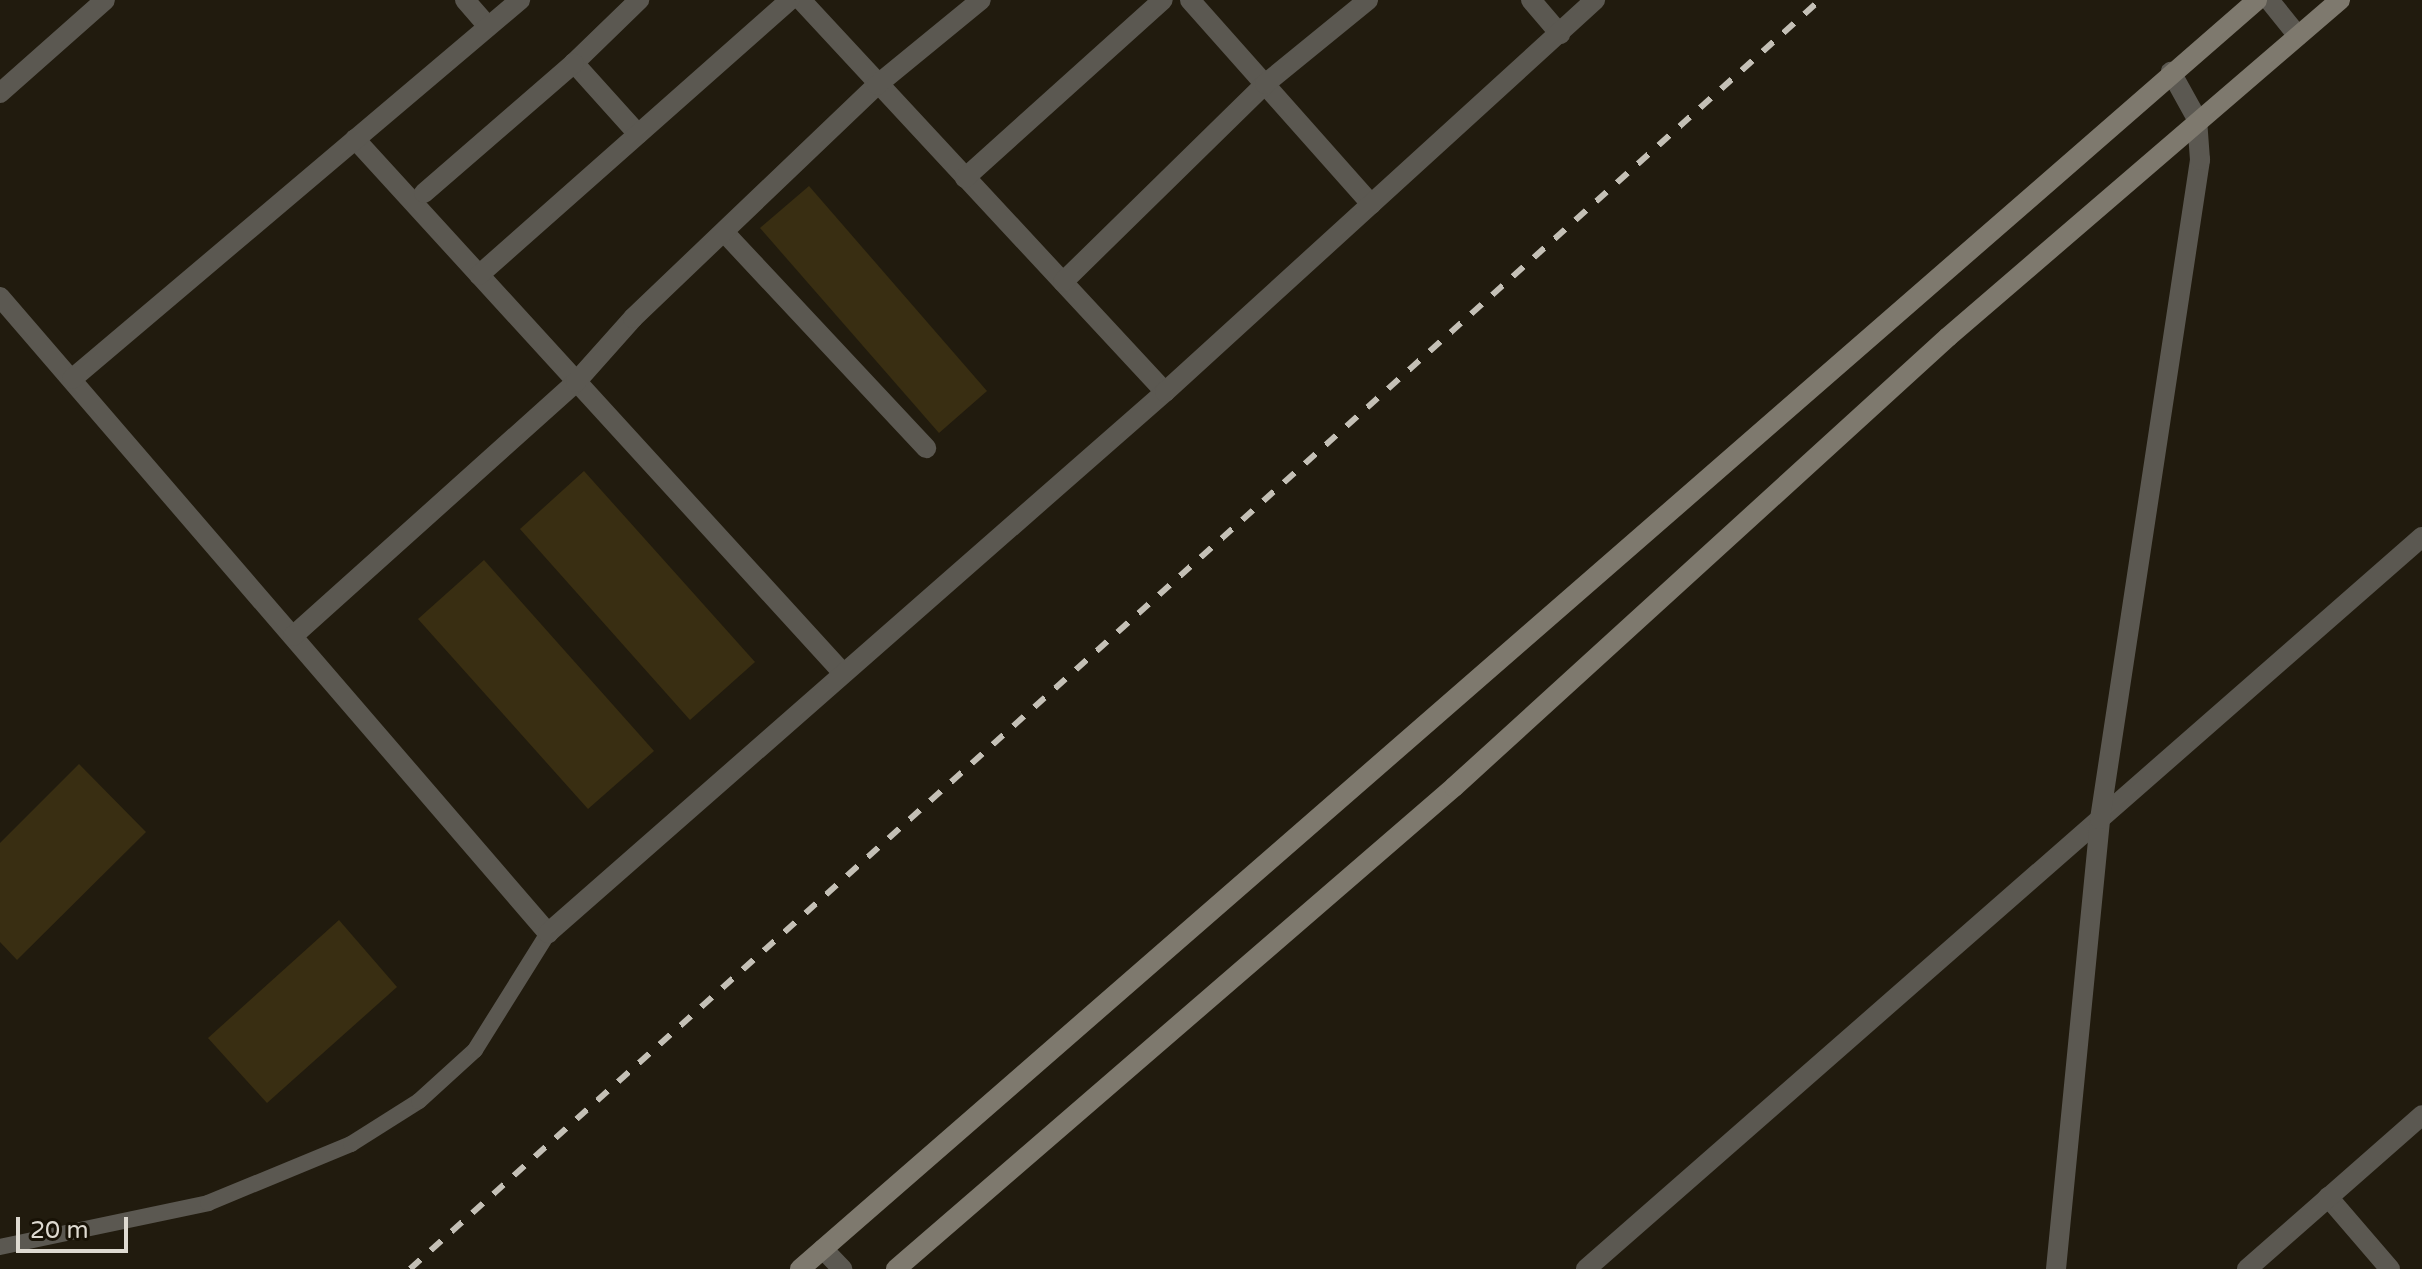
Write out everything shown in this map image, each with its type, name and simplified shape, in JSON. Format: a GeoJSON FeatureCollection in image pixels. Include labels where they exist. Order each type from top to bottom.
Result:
{"type":"FeatureCollection","features":[{"type":"Feature","properties":{"kind":"main road"},"geometry":{"type":"LineString","coordinates":[[800,1269],[2257,0]]}},
{"type":"Feature","properties":{"kind":"main road"},"geometry":{"type":"LineString","coordinates":[[896,1269],[1454,787],[2197,119],[2340,0]]}},
{"type":"Feature","properties":{"kind":"street"},"geometry":{"type":"LineString","coordinates":[[0,93],[105,0]]}},
{"type":"Feature","properties":{"kind":"street"},"geometry":{"type":"LineString","coordinates":[[465,0],[488,26]]}},
{"type":"Feature","properties":{"kind":"street"},"geometry":{"type":"LineString","coordinates":[[72,379],[520,0]]}},
{"type":"Feature","properties":{"kind":"street"},"geometry":{"type":"LineString","coordinates":[[424,193],[574,63],[639,0]]}},
{"type":"Feature","properties":{"kind":"street"},"geometry":{"type":"LineString","coordinates":[[479,275],[790,0]]}},
{"type":"Feature","properties":{"kind":"street"},"geometry":{"type":"LineString","coordinates":[[801,0],[1165,392]]}},
{"type":"Feature","properties":{"kind":"street"},"geometry":{"type":"LineString","coordinates":[[293,636],[576,382],[724,232],[877,85],[981,0]]}},
{"type":"Feature","properties":{"kind":"street"},"geometry":{"type":"LineString","coordinates":[[965,178],[1163,0]]}},
{"type":"Feature","properties":{"kind":"street"},"geometry":{"type":"LineString","coordinates":[[1190,0],[1371,204]]}},
{"type":"Feature","properties":{"kind":"street"},"geometry":{"type":"LineString","coordinates":[[1063,282],[1265,84],[1368,0]]}},
{"type":"Feature","properties":{"kind":"street"},"geometry":{"type":"LineString","coordinates":[[1531,0],[1560,34]]}},
{"type":"Feature","properties":{"kind":"street"},"geometry":{"type":"LineString","coordinates":[[0,297],[548,933],[1165,392],[1595,0]]}},
{"type":"Feature","properties":{"kind":"street"},"geometry":{"type":"LineString","coordinates":[[2269,0],[2298,36]]}},
{"type":"Feature","properties":{"kind":"street"},"geometry":{"type":"LineString","coordinates":[[574,63],[638,134]]}},
{"type":"Feature","properties":{"kind":"street"},"geometry":{"type":"LineString","coordinates":[[2056,1269],[2100,819],[2200,160],[2197,119],[2171,72]]}},
{"type":"Feature","properties":{"kind":"street"},"geometry":{"type":"LineString","coordinates":[[355,139],[843,673]]}},
{"type":"Feature","properties":{"kind":"street"},"geometry":{"type":"LineString","coordinates":[[724,232],[926,448]]}},
{"type":"Feature","properties":{"kind":"street"},"geometry":{"type":"LineString","coordinates":[[1586,1269],[2422,537]]}},
{"type":"Feature","properties":{"kind":"street"},"geometry":{"type":"LineString","coordinates":[[2247,1269],[2422,1115]]}},
{"type":"Feature","properties":{"kind":"street"},"geometry":{"type":"LineString","coordinates":[[2328,1197],[2390,1269]]}},
{"type":"Feature","properties":{"kind":"street"},"geometry":{"type":"LineString","coordinates":[[823,1249],[842,1269]]}},
{"type":"Feature","properties":{"kind":"lane"},"geometry":{"type":"LineString","coordinates":[[0,1247],[208,1203],[351,1144],[419,1101],[475,1050],[548,933]]}},
{"type":"Feature","properties":{"kind":"building"},"geometry":{"type":"Polygon","coordinates":[[[809,186],[987,391],[939,433],[760,228],[809,186]]]}},
{"type":"Feature","properties":{"kind":"building"},"geometry":{"type":"Polygon","coordinates":[[[584,471],[755,662],[690,720],[520,529],[584,471]]]}},
{"type":"Feature","properties":{"kind":"building"},"geometry":{"type":"Polygon","coordinates":[[[484,560],[654,751],[588,809],[418,619],[484,560]]]}},
{"type":"Feature","properties":{"kind":"building"},"geometry":{"type":"Polygon","coordinates":[[[79,764],[146,832],[17,960],[0,942],[0,843],[79,764]]]}},
{"type":"Feature","properties":{"kind":"building"},"geometry":{"type":"Polygon","coordinates":[[[339,920],[397,987],[267,1103],[208,1038],[339,920]]]}},
{"type":"Feature","properties":{"kind":"railway"},"geometry":{"type":"LineString","coordinates":[[410,1269],[1820,0]]}}]}
